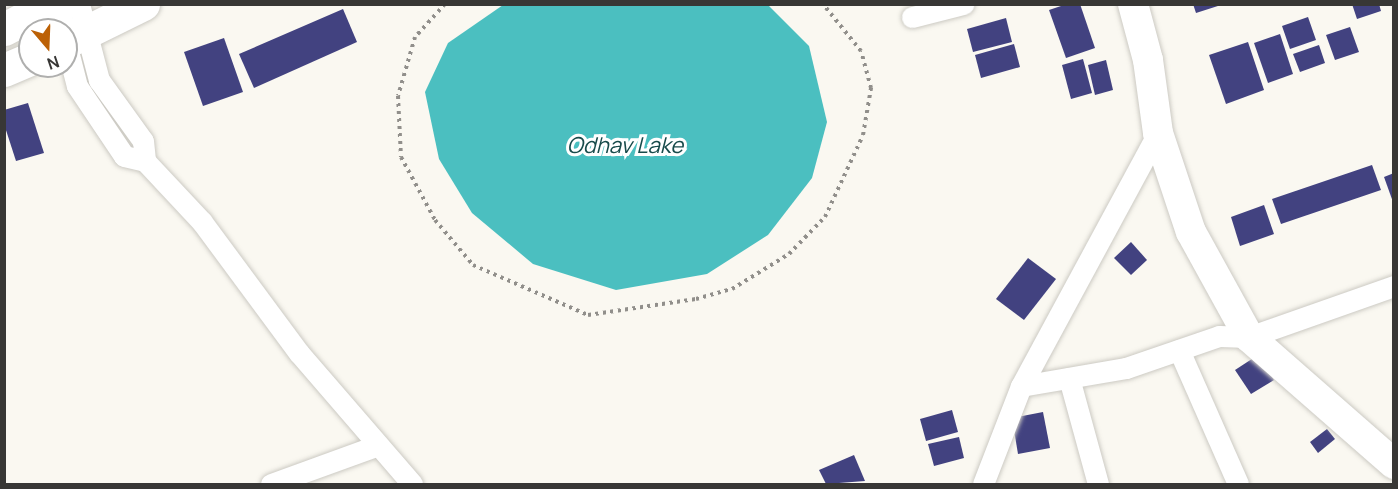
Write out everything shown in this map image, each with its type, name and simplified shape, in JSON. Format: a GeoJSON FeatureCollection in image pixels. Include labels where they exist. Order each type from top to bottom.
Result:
{"type":"FeatureCollection","features":[{"type":"Feature","properties":{"kind":"main road"},"geometry":{"type":"LineString","coordinates":[[4,29],[52,4]]}},
{"type":"Feature","properties":{"kind":"main road"},"geometry":{"type":"LineString","coordinates":[[78,28],[143,4]]}},
{"type":"Feature","properties":{"kind":"main road"},"geometry":{"type":"LineString","coordinates":[[4,70],[18,64]]}},
{"type":"Feature","properties":{"kind":"street"},"geometry":{"type":"LineString","coordinates":[[59,4],[66,18]]}},
{"type":"Feature","properties":{"kind":"street"},"geometry":{"type":"LineString","coordinates":[[912,17],[963,4]]}},
{"type":"Feature","properties":{"kind":"street"},"geometry":{"type":"LineString","coordinates":[[1133,4],[1148,60],[1158,133],[1191,232],[1249,337],[1394,464]]}},
{"type":"Feature","properties":{"kind":"street"},"geometry":{"type":"LineString","coordinates":[[78,41],[99,80],[143,141],[145,161],[202,222],[299,353],[412,484]]}},
{"type":"Feature","properties":{"kind":"street"},"geometry":{"type":"LineString","coordinates":[[983,484],[1021,386],[1158,133]]}},
{"type":"Feature","properties":{"kind":"street"},"geometry":{"type":"LineString","coordinates":[[1021,386],[1126,368],[1220,336],[1249,337],[1394,286]]}},
{"type":"Feature","properties":{"kind":"street"},"geometry":{"type":"LineString","coordinates":[[1179,350],[1238,484]]}},
{"type":"Feature","properties":{"kind":"street"},"geometry":{"type":"LineString","coordinates":[[1069,378],[1098,484]]}},
{"type":"Feature","properties":{"kind":"street"},"geometry":{"type":"LineString","coordinates":[[271,484],[378,445]]}},
{"type":"Feature","properties":{"kind":"path"},"geometry":{"type":"LineString","coordinates":[[445,4],[415,37],[398,96],[401,157],[435,220],[473,265],[588,315],[696,299],[732,289],[789,254],[825,217],[863,135],[871,88],[861,51],[822,4]]}},
{"type":"Feature","properties":{"kind":"water","name":"Odhav Lake"},"geometry":{"type":"Polygon","coordinates":[[[503,5],[768,5],[809,46],[827,122],[812,178],[768,235],[707,274],[616,290],[533,264],[472,213],[439,159],[425,92],[448,43],[503,5]]]}},
{"type":"Feature","properties":{"kind":"building"},"geometry":{"type":"Polygon","coordinates":[[[1067,4],[1080,4],[1095,48],[1066,58],[1049,10],[1067,4]]]}},
{"type":"Feature","properties":{"kind":"building"},"geometry":{"type":"Polygon","coordinates":[[[1193,4],[1221,4],[1221,5],[1196,13],[1193,4]]]}},
{"type":"Feature","properties":{"kind":"building"},"geometry":{"type":"Polygon","coordinates":[[[1352,4],[1379,4],[1381,11],[1357,19],[1352,4]]]}},
{"type":"Feature","properties":{"kind":"building"},"geometry":{"type":"Polygon","coordinates":[[[343,9],[357,42],[254,88],[239,54],[343,9]]]}},
{"type":"Feature","properties":{"kind":"building"},"geometry":{"type":"Polygon","coordinates":[[[1308,17],[1316,40],[1290,49],[1282,26],[1308,17]]]}},
{"type":"Feature","properties":{"kind":"building"},"geometry":{"type":"Polygon","coordinates":[[[1006,18],[1012,42],[973,52],[967,29],[1006,18]]]}},
{"type":"Feature","properties":{"kind":"building"},"geometry":{"type":"Polygon","coordinates":[[[1350,27],[1359,52],[1335,60],[1326,35],[1350,27]]]}},
{"type":"Feature","properties":{"kind":"building"},"geometry":{"type":"Polygon","coordinates":[[[1280,34],[1293,74],[1268,83],[1254,43],[1280,34]]]}},
{"type":"Feature","properties":{"kind":"building"},"geometry":{"type":"Polygon","coordinates":[[[224,38],[243,92],[203,106],[184,52],[224,38]]]}},
{"type":"Feature","properties":{"kind":"building"},"geometry":{"type":"Polygon","coordinates":[[[1248,42],[1264,90],[1226,104],[1209,55],[1248,42]]]}},
{"type":"Feature","properties":{"kind":"building"},"geometry":{"type":"Polygon","coordinates":[[[1014,44],[1020,67],[981,78],[975,55],[1014,44]]]}},
{"type":"Feature","properties":{"kind":"building"},"geometry":{"type":"Polygon","coordinates":[[[1319,45],[1325,63],[1300,72],[1293,54],[1319,45]]]}},
{"type":"Feature","properties":{"kind":"building"},"geometry":{"type":"Polygon","coordinates":[[[1083,59],[1092,93],[1071,99],[1062,65],[1083,59]]]}},
{"type":"Feature","properties":{"kind":"building"},"geometry":{"type":"Polygon","coordinates":[[[1106,60],[1113,90],[1095,95],[1088,65],[1106,60]]]}},
{"type":"Feature","properties":{"kind":"building"},"geometry":{"type":"Polygon","coordinates":[[[28,103],[44,153],[16,161],[4,124],[4,110],[28,103]]]}},
{"type":"Feature","properties":{"kind":"building"},"geometry":{"type":"Polygon","coordinates":[[[1372,165],[1381,190],[1281,224],[1272,199],[1372,165]]]}},
{"type":"Feature","properties":{"kind":"building"},"geometry":{"type":"Polygon","coordinates":[[[1394,173],[1394,202],[1393,202],[1384,177],[1394,173]]]}},
{"type":"Feature","properties":{"kind":"building"},"geometry":{"type":"Polygon","coordinates":[[[1264,205],[1274,234],[1240,246],[1231,217],[1264,205]]]}},
{"type":"Feature","properties":{"kind":"building"},"geometry":{"type":"Polygon","coordinates":[[[1131,242],[1147,260],[1131,275],[1114,258],[1131,242]]]}},
{"type":"Feature","properties":{"kind":"building"},"geometry":{"type":"Polygon","coordinates":[[[1028,258],[1056,279],[1024,320],[996,299],[1028,258]]]}},
{"type":"Feature","properties":{"kind":"building"},"geometry":{"type":"Polygon","coordinates":[[[1258,355],[1274,380],[1251,394],[1235,370],[1258,355]]]}},
{"type":"Feature","properties":{"kind":"building"},"geometry":{"type":"Polygon","coordinates":[[[952,410],[958,432],[926,441],[920,419],[952,410]]]}},
{"type":"Feature","properties":{"kind":"building"},"geometry":{"type":"Polygon","coordinates":[[[1043,412],[1050,448],[1018,454],[1012,418],[1043,412]]]}},
{"type":"Feature","properties":{"kind":"building"},"geometry":{"type":"Polygon","coordinates":[[[1327,429],[1335,439],[1318,453],[1310,442],[1327,429]]]}},
{"type":"Feature","properties":{"kind":"building"},"geometry":{"type":"Polygon","coordinates":[[[959,437],[964,458],[934,466],[928,444],[959,437]]]}},
{"type":"Feature","properties":{"kind":"building"},"geometry":{"type":"Polygon","coordinates":[[[854,455],[865,481],[826,484],[819,470],[854,455]]]}}]}
